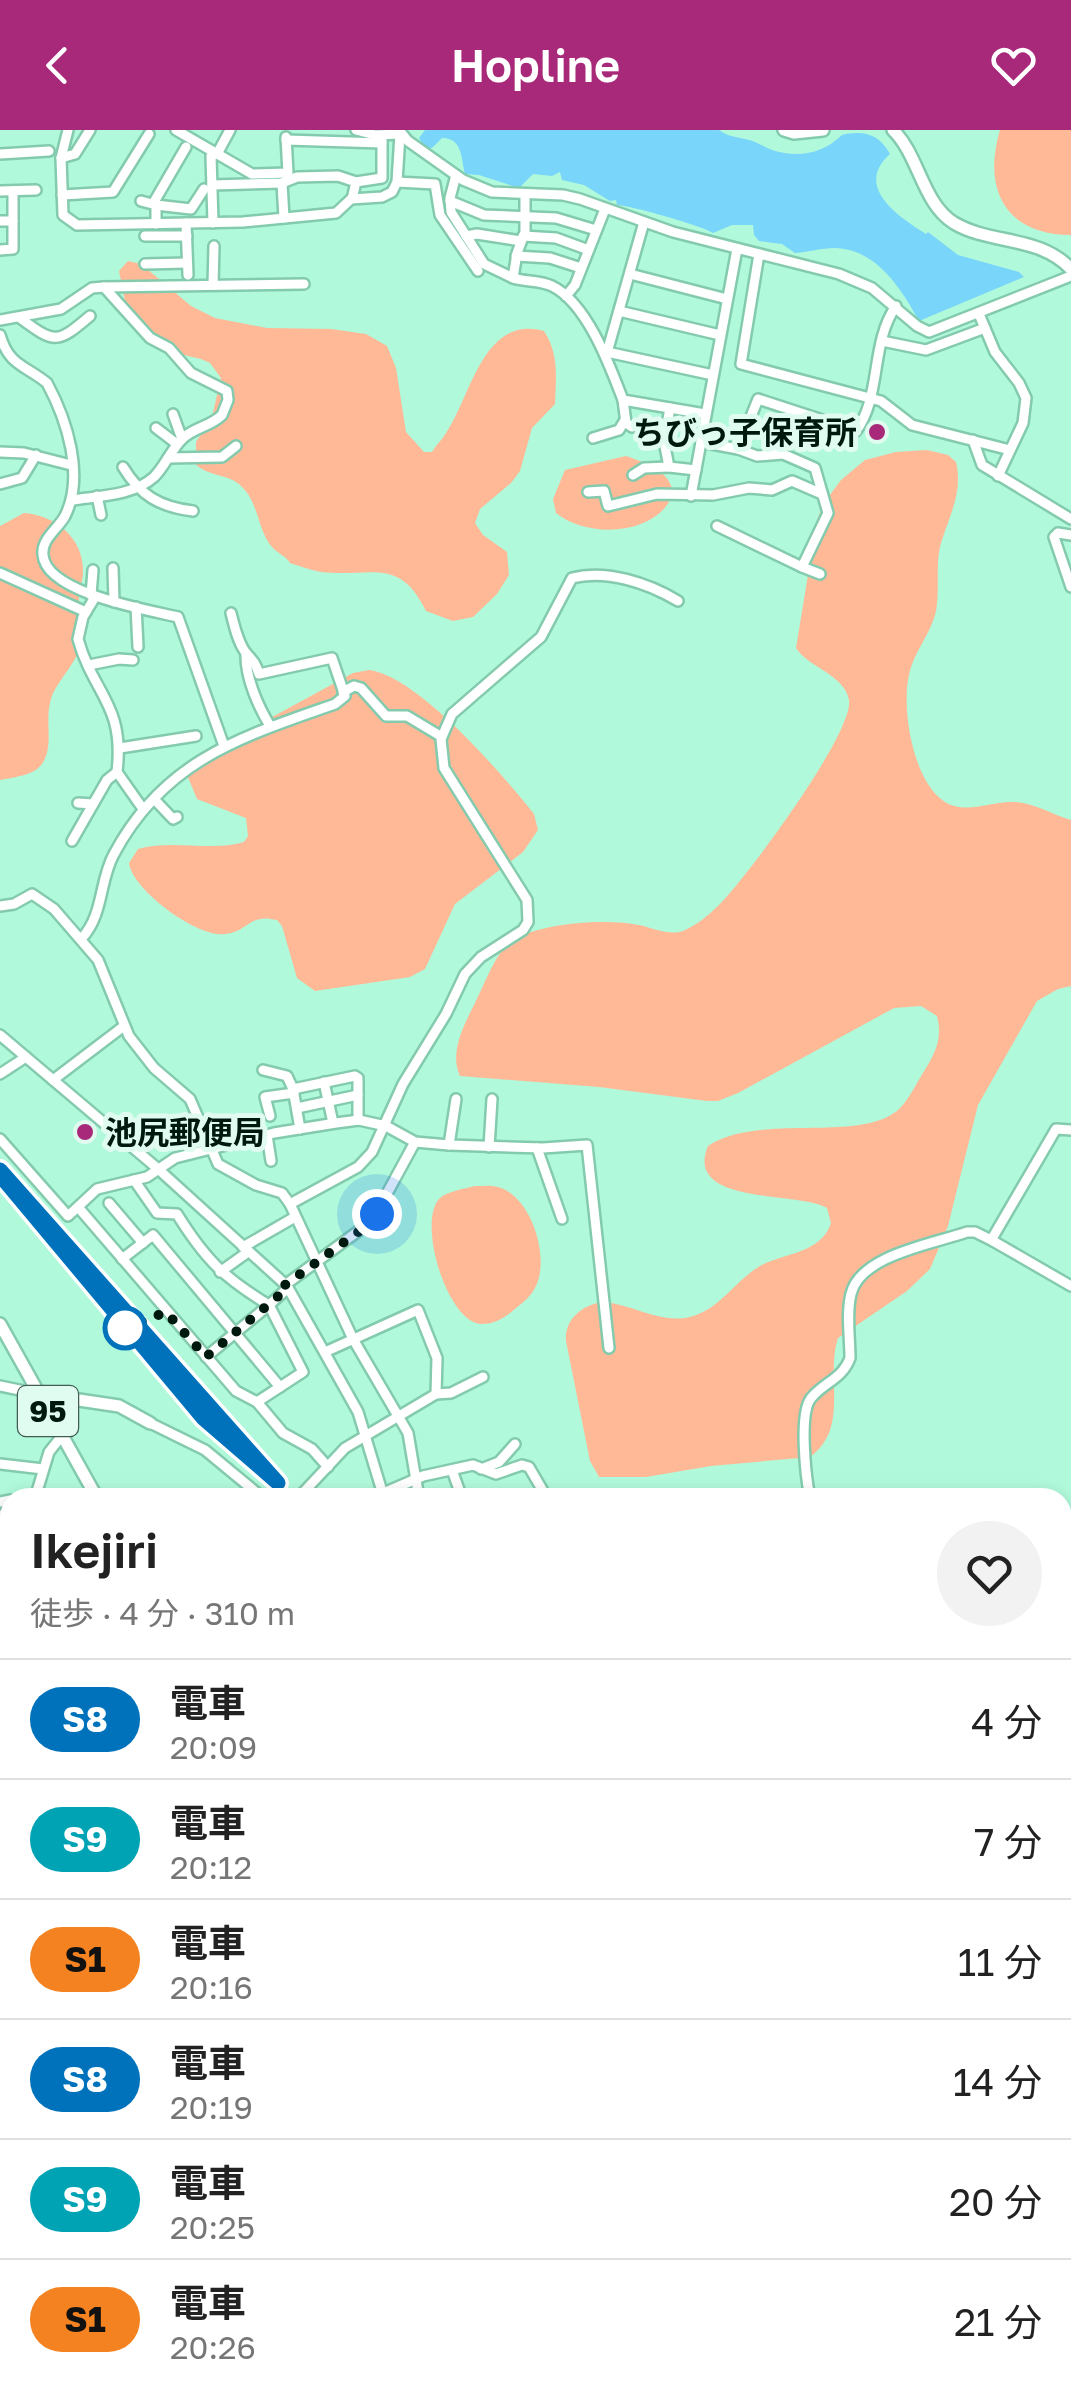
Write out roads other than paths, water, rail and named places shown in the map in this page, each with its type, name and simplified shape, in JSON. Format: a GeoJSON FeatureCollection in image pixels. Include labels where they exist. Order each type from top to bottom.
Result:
{"type":"FeatureCollection","features":[{"type":"Feature","properties":{"kind":"main road"},"geometry":{"type":"LineString","coordinates":[[784,130],[823,130]]}},
{"type":"Feature","properties":{"kind":"main road"},"geometry":{"type":"LineString","coordinates":[[893,130],[939,208],[954,222],[1042,247],[1071,268]]}},
{"type":"Feature","properties":{"kind":"main road","name":"95"},"geometry":{"type":"LineString","coordinates":[[0,1324],[92,1488]]}},
{"type":"Feature","properties":{"kind":"main road"},"geometry":{"type":"LineString","coordinates":[[39,1394],[119,1406],[150,1423]]}},
{"type":"Feature","properties":{"kind":"street"},"geometry":{"type":"LineString","coordinates":[[68,130],[61,158],[63,215],[77,225],[213,223],[336,213],[352,199],[389,194],[397,182],[399,132]]}},
{"type":"Feature","properties":{"kind":"street"},"geometry":{"type":"LineString","coordinates":[[61,158],[75,154],[90,130]]}},
{"type":"Feature","properties":{"kind":"street"},"geometry":{"type":"LineString","coordinates":[[176,130],[192,145],[252,174],[288,173],[286,139],[382,139],[399,132]]}},
{"type":"Feature","properties":{"kind":"street"},"geometry":{"type":"LineString","coordinates":[[156,224],[155,203],[205,130]]}},
{"type":"Feature","properties":{"kind":"street"},"geometry":{"type":"LineString","coordinates":[[213,223],[208,187],[211,156],[217,154],[230,130]]}},
{"type":"Feature","properties":{"kind":"street"},"geometry":{"type":"LineString","coordinates":[[356,130],[382,139]]}},
{"type":"Feature","properties":{"kind":"street"},"geometry":{"type":"LineString","coordinates":[[399,132],[456,175],[492,192],[562,195],[644,222],[861,282],[929,332],[1071,276]]}},
{"type":"Feature","properties":{"kind":"street"},"geometry":{"type":"LineString","coordinates":[[62,195],[114,192],[149,134]]}},
{"type":"Feature","properties":{"kind":"street"},"geometry":{"type":"LineString","coordinates":[[208,187],[282,183],[296,177],[338,176],[356,182],[382,178],[382,139]]}},
{"type":"Feature","properties":{"kind":"street"},"geometry":{"type":"LineString","coordinates":[[0,154],[48,152]]}},
{"type":"Feature","properties":{"kind":"street"},"geometry":{"type":"LineString","coordinates":[[456,175],[451,212],[484,264],[514,278],[552,286],[566,296],[607,354],[629,424],[593,438]]}},
{"type":"Feature","properties":{"kind":"street"},"geometry":{"type":"LineString","coordinates":[[352,199],[356,182]]}},
{"type":"Feature","properties":{"kind":"street"},"geometry":{"type":"LineString","coordinates":[[397,182],[436,184],[440,216],[478,271]]}},
{"type":"Feature","properties":{"kind":"street"},"geometry":{"type":"LineString","coordinates":[[282,183],[284,218]]}},
{"type":"Feature","properties":{"kind":"street"},"geometry":{"type":"LineString","coordinates":[[140,201],[192,209],[208,187]]}},
{"type":"Feature","properties":{"kind":"street"},"geometry":{"type":"LineString","coordinates":[[0,192],[36,190]]}},
{"type":"Feature","properties":{"kind":"street"},"geometry":{"type":"LineString","coordinates":[[0,250],[13,249],[13,191]]}},
{"type":"Feature","properties":{"kind":"street"},"geometry":{"type":"LineString","coordinates":[[514,278],[525,218],[525,195]]}},
{"type":"Feature","properties":{"kind":"street"},"geometry":{"type":"LineString","coordinates":[[450,202],[484,215],[562,219],[596,230]]}},
{"type":"Feature","properties":{"kind":"street"},"geometry":{"type":"LineString","coordinates":[[566,296],[575,284],[605,209]]}},
{"type":"Feature","properties":{"kind":"street"},"geometry":{"type":"LineString","coordinates":[[0,221],[12,221]]}},
{"type":"Feature","properties":{"kind":"street"},"geometry":{"type":"LineString","coordinates":[[607,354],[644,222]]}},
{"type":"Feature","properties":{"kind":"street"},"geometry":{"type":"LineString","coordinates":[[186,223],[188,275]]}},
{"type":"Feature","properties":{"kind":"street"},"geometry":{"type":"LineString","coordinates":[[145,236],[186,236]]}},
{"type":"Feature","properties":{"kind":"street"},"geometry":{"type":"LineString","coordinates":[[466,236],[556,238],[586,249]]}},
{"type":"Feature","properties":{"kind":"street"},"geometry":{"type":"LineString","coordinates":[[213,286],[214,246]]}},
{"type":"Feature","properties":{"kind":"street"},"geometry":{"type":"LineString","coordinates":[[691,496],[737,249]]}},
{"type":"Feature","properties":{"kind":"street"},"geometry":{"type":"LineString","coordinates":[[759,254],[741,364],[889,404],[912,425],[1010,450]]}},
{"type":"Feature","properties":{"kind":"street"},"geometry":{"type":"LineString","coordinates":[[516,256],[550,258],[581,268]]}},
{"type":"Feature","properties":{"kind":"street"},"geometry":{"type":"LineString","coordinates":[[145,264],[187,263]]}},
{"type":"Feature","properties":{"kind":"street"},"geometry":{"type":"LineString","coordinates":[[630,274],[727,299]]}},
{"type":"Feature","properties":{"kind":"street"},"geometry":{"type":"LineString","coordinates":[[0,320],[61,309],[92,288],[304,284]]}},
{"type":"Feature","properties":{"kind":"street"},"geometry":{"type":"LineString","coordinates":[[72,500],[136,488],[156,475],[180,441],[222,416],[228,400],[228,390],[192,373],[169,348],[150,338],[104,287]]}},
{"type":"Feature","properties":{"kind":"street"},"geometry":{"type":"LineString","coordinates":[[738,449],[758,399],[856,432],[867,416],[882,341],[896,306]]}},
{"type":"Feature","properties":{"kind":"street"},"geometry":{"type":"LineString","coordinates":[[619,311],[720,335]]}},
{"type":"Feature","properties":{"kind":"street"},"geometry":{"type":"LineString","coordinates":[[979,314],[995,352],[1026,398],[1026,414],[998,476]]}},
{"type":"Feature","properties":{"kind":"street"},"geometry":{"type":"LineString","coordinates":[[20,318],[43,335],[56,339],[65,337],[90,316]]}},
{"type":"Feature","properties":{"kind":"street"},"geometry":{"type":"LineString","coordinates":[[882,341],[926,350],[985,328]]}},
{"type":"Feature","properties":{"kind":"street"},"geometry":{"type":"LineString","coordinates":[[0,335],[10,357],[48,382],[70,440],[72,500],[61,524],[44,542],[42,553],[51,572],[93,596],[178,617],[224,746]]}},
{"type":"Feature","properties":{"kind":"street"},"geometry":{"type":"LineString","coordinates":[[607,354],[713,375]]}},
{"type":"Feature","properties":{"kind":"street"},"geometry":{"type":"LineString","coordinates":[[623,400],[706,414]]}},
{"type":"Feature","properties":{"kind":"street"},"geometry":{"type":"LineString","coordinates":[[670,408],[664,440],[670,467]]}},
{"type":"Feature","properties":{"kind":"street"},"geometry":{"type":"LineString","coordinates":[[172,414],[180,441]]}},
{"type":"Feature","properties":{"kind":"street"},"geometry":{"type":"LineString","coordinates":[[156,428],[180,441]]}},
{"type":"Feature","properties":{"kind":"street"},"geometry":{"type":"LineString","coordinates":[[973,440],[982,465],[1071,519]]}},
{"type":"Feature","properties":{"kind":"street"},"geometry":{"type":"LineString","coordinates":[[701,442],[757,456],[783,454],[815,468],[828,513],[802,566]]}},
{"type":"Feature","properties":{"kind":"street"},"geometry":{"type":"LineString","coordinates":[[168,458],[222,456],[236,446]]}},
{"type":"Feature","properties":{"kind":"street"},"geometry":{"type":"LineString","coordinates":[[0,452],[36,455],[71,465]]}},
{"type":"Feature","properties":{"kind":"street"},"geometry":{"type":"LineString","coordinates":[[0,484],[22,478],[36,455]]}},
{"type":"Feature","properties":{"kind":"street"},"geometry":{"type":"LineString","coordinates":[[122,467],[136,488],[164,504],[193,512]]}},
{"type":"Feature","properties":{"kind":"street"},"geometry":{"type":"LineString","coordinates":[[634,476],[644,468],[696,470]]}},
{"type":"Feature","properties":{"kind":"street"},"geometry":{"type":"LineString","coordinates":[[588,492],[604,492],[608,506],[657,494],[691,496],[749,488],[772,490],[792,481],[822,494]]}},
{"type":"Feature","properties":{"kind":"street"},"geometry":{"type":"LineString","coordinates":[[97,496],[100,515]]}},
{"type":"Feature","properties":{"kind":"street"},"geometry":{"type":"LineString","coordinates":[[718,526],[820,574]]}},
{"type":"Feature","properties":{"kind":"street"},"geometry":{"type":"LineString","coordinates":[[1071,536],[1054,536],[1071,587]]}},
{"type":"Feature","properties":{"kind":"street"},"geometry":{"type":"LineString","coordinates":[[114,602],[114,572],[93,573],[93,596],[78,639],[110,704],[120,748],[117,772],[144,810]]}},
{"type":"Feature","properties":{"kind":"street"},"geometry":{"type":"LineString","coordinates":[[0,573],[86,612]]}},
{"type":"Feature","properties":{"kind":"street"},"geometry":{"type":"LineString","coordinates":[[290,1204],[358,1168],[372,1152],[403,1084],[466,974],[481,957],[528,922],[527,900],[444,768],[442,738],[452,714],[541,636],[572,578],[586,574],[623,579],[678,600]]}},
{"type":"Feature","properties":{"kind":"street"},"geometry":{"type":"LineString","coordinates":[[136,607],[138,647]]}},
{"type":"Feature","properties":{"kind":"street"},"geometry":{"type":"LineString","coordinates":[[231,613],[261,711],[270,726]]}},
{"type":"Feature","properties":{"kind":"street"},"geometry":{"type":"LineString","coordinates":[[82,938],[95,920],[110,862],[127,830],[154,799],[202,757],[270,726],[335,704],[344,696],[332,658],[259,674],[254,658],[246,653]]}},
{"type":"Feature","properties":{"kind":"street"},"geometry":{"type":"LineString","coordinates":[[89,665],[133,660]]}},
{"type":"Feature","properties":{"kind":"street"},"geometry":{"type":"LineString","coordinates":[[343,692],[354,686],[362,688],[386,716],[407,716],[442,738]]}},
{"type":"Feature","properties":{"kind":"street"},"geometry":{"type":"LineString","coordinates":[[120,748],[193,736],[202,757]]}},
{"type":"Feature","properties":{"kind":"street"},"geometry":{"type":"LineString","coordinates":[[72,841],[107,780],[117,772]]}},
{"type":"Feature","properties":{"kind":"street"},"geometry":{"type":"LineString","coordinates":[[154,799],[173,819],[177,817]]}},
{"type":"Feature","properties":{"kind":"street"},"geometry":{"type":"LineString","coordinates":[[78,803],[93,804]]}},
{"type":"Feature","properties":{"kind":"street"},"geometry":{"type":"LineString","coordinates":[[0,906],[14,904],[32,894],[54,909],[98,960],[124,1026],[154,1068],[190,1099],[218,1164],[256,1185],[282,1193],[290,1204],[353,1340],[412,1445],[416,1488]]}},
{"type":"Feature","properties":{"kind":"street"},"geometry":{"type":"LineString","coordinates":[[53,1080],[124,1026]]}},
{"type":"Feature","properties":{"kind":"street"},"geometry":{"type":"LineString","coordinates":[[0,1034],[286,1287],[325,1352],[367,1435],[378,1488]]}},
{"type":"Feature","properties":{"kind":"street"},"geometry":{"type":"LineString","coordinates":[[0,1074],[26,1057]]}},
{"type":"Feature","properties":{"kind":"street"},"geometry":{"type":"LineString","coordinates":[[262,1070],[287,1076],[294,1091],[300,1129]]}},
{"type":"Feature","properties":{"kind":"street"},"geometry":{"type":"LineString","coordinates":[[270,1116],[264,1091],[294,1091],[355,1076],[358,1120]]}},
{"type":"Feature","properties":{"kind":"street"},"geometry":{"type":"LineString","coordinates":[[324,1082],[333,1123]]}},
{"type":"Feature","properties":{"kind":"street"},"geometry":{"type":"LineString","coordinates":[[296,1108],[358,1095]]}},
{"type":"Feature","properties":{"kind":"street"},"geometry":{"type":"LineString","coordinates":[[449,1145],[456,1099]]}},
{"type":"Feature","properties":{"kind":"street"},"geometry":{"type":"LineString","coordinates":[[488,1147],[492,1100]]}},
{"type":"Feature","properties":{"kind":"street"},"geometry":{"type":"LineString","coordinates":[[0,1139],[68,1216],[97,1190],[146,1176],[175,1158],[333,1123],[358,1120],[386,1126],[415,1142],[449,1145],[537,1148],[587,1144],[609,1348]]}},
{"type":"Feature","properties":{"kind":"street"},"geometry":{"type":"LineString","coordinates":[[993,1241],[994,1232],[1056,1129],[1071,1130]]}},
{"type":"Feature","properties":{"kind":"street"},"geometry":{"type":"LineString","coordinates":[[267,1135],[271,1161]]}},
{"type":"Feature","properties":{"kind":"street"},"geometry":{"type":"LineString","coordinates":[[206,1357],[286,1287],[372,1222],[415,1142]]}},
{"type":"Feature","properties":{"kind":"street"},"geometry":{"type":"LineString","coordinates":[[537,1148],[562,1219]]}},
{"type":"Feature","properties":{"kind":"street"},"geometry":{"type":"LineString","coordinates":[[134,1180],[157,1214],[177,1214],[196,1245],[220,1272],[269,1305],[303,1372],[257,1402]]}},
{"type":"Feature","properties":{"kind":"street"},"geometry":{"type":"LineString","coordinates":[[109,1203],[143,1243]]}},
{"type":"Feature","properties":{"kind":"street"},"geometry":{"type":"LineString","coordinates":[[78,1207],[236,1391],[257,1402],[283,1434],[312,1449],[328,1467]]}},
{"type":"Feature","properties":{"kind":"street"},"geometry":{"type":"LineString","coordinates":[[220,1272],[245,1249],[295,1217]]}},
{"type":"Feature","properties":{"kind":"street"},"geometry":{"type":"LineString","coordinates":[[809,1488],[804,1413],[810,1397],[847,1367],[850,1298],[858,1276],[884,1260],[975,1232],[1071,1286]]}},
{"type":"Feature","properties":{"kind":"street"},"geometry":{"type":"LineString","coordinates":[[122,1259],[153,1235],[280,1387]]}},
{"type":"Feature","properties":{"kind":"street"},"geometry":{"type":"LineString","coordinates":[[325,1352],[418,1310],[437,1358],[436,1394]]}},
{"type":"Feature","properties":{"kind":"street"},"geometry":{"type":"LineString","coordinates":[[308,1488],[344,1448],[436,1394],[451,1393],[482,1377]]}},
{"type":"Feature","properties":{"kind":"street"},"geometry":{"type":"LineString","coordinates":[[0,1386],[39,1394]]}},
{"type":"Feature","properties":{"kind":"street"},"geometry":{"type":"LineString","coordinates":[[150,1423],[206,1450],[251,1488]]}},
{"type":"Feature","properties":{"kind":"street"},"geometry":{"type":"LineString","coordinates":[[36,1488],[49,1452],[61,1436]]}},
{"type":"Feature","properties":{"kind":"street"},"geometry":{"type":"LineString","coordinates":[[481,1469],[500,1462],[516,1444]]}},
{"type":"Feature","properties":{"kind":"street"},"geometry":{"type":"LineString","coordinates":[[0,1464],[43,1469]]}},
{"type":"Feature","properties":{"kind":"street"},"geometry":{"type":"LineString","coordinates":[[397,1488],[473,1465],[496,1474],[526,1465],[541,1488]]}},
{"type":"Feature","properties":{"kind":"street"},"geometry":{"type":"LineString","coordinates":[[452,1470],[458,1488]]}},
{"type":"Feature","properties":{"kind":"water"},"geometry":{"type":"Polygon","coordinates":[[[425,130],[719,130],[794,154],[819,150],[842,135],[864,134],[876,138],[890,154],[876,178],[878,189],[893,210],[958,255],[1019,272],[1024,277],[919,321],[895,283],[862,255],[835,248],[795,253],[782,244],[759,241],[753,225],[732,225],[713,233],[666,216],[617,205],[616,200],[610,201],[584,185],[562,180],[560,172],[552,176],[533,174],[519,188],[465,174],[457,145],[442,138],[432,148],[424,147],[419,138],[425,130]]]}},
{"type":"Feature","properties":{"kind":"railway"},"geometry":{"type":"LineString","coordinates":[[0,1175],[203,1417],[282,1488]]}},
{"type":"Feature","properties":{"kind":"train","name":"S8"},"geometry":{"type":"LineString","coordinates":[[0,1170],[278,1483],[203,1418],[0,1175]]}},
{"type":"Feature","properties":{"kind":"place","name":"ちびっ子保育所"},"geometry":{"type":"Point","coordinates":[877,432]}},
{"type":"Feature","properties":{"kind":"place","name":"池尻郵便局"},"geometry":{"type":"Point","coordinates":[85,1132]}}]}
